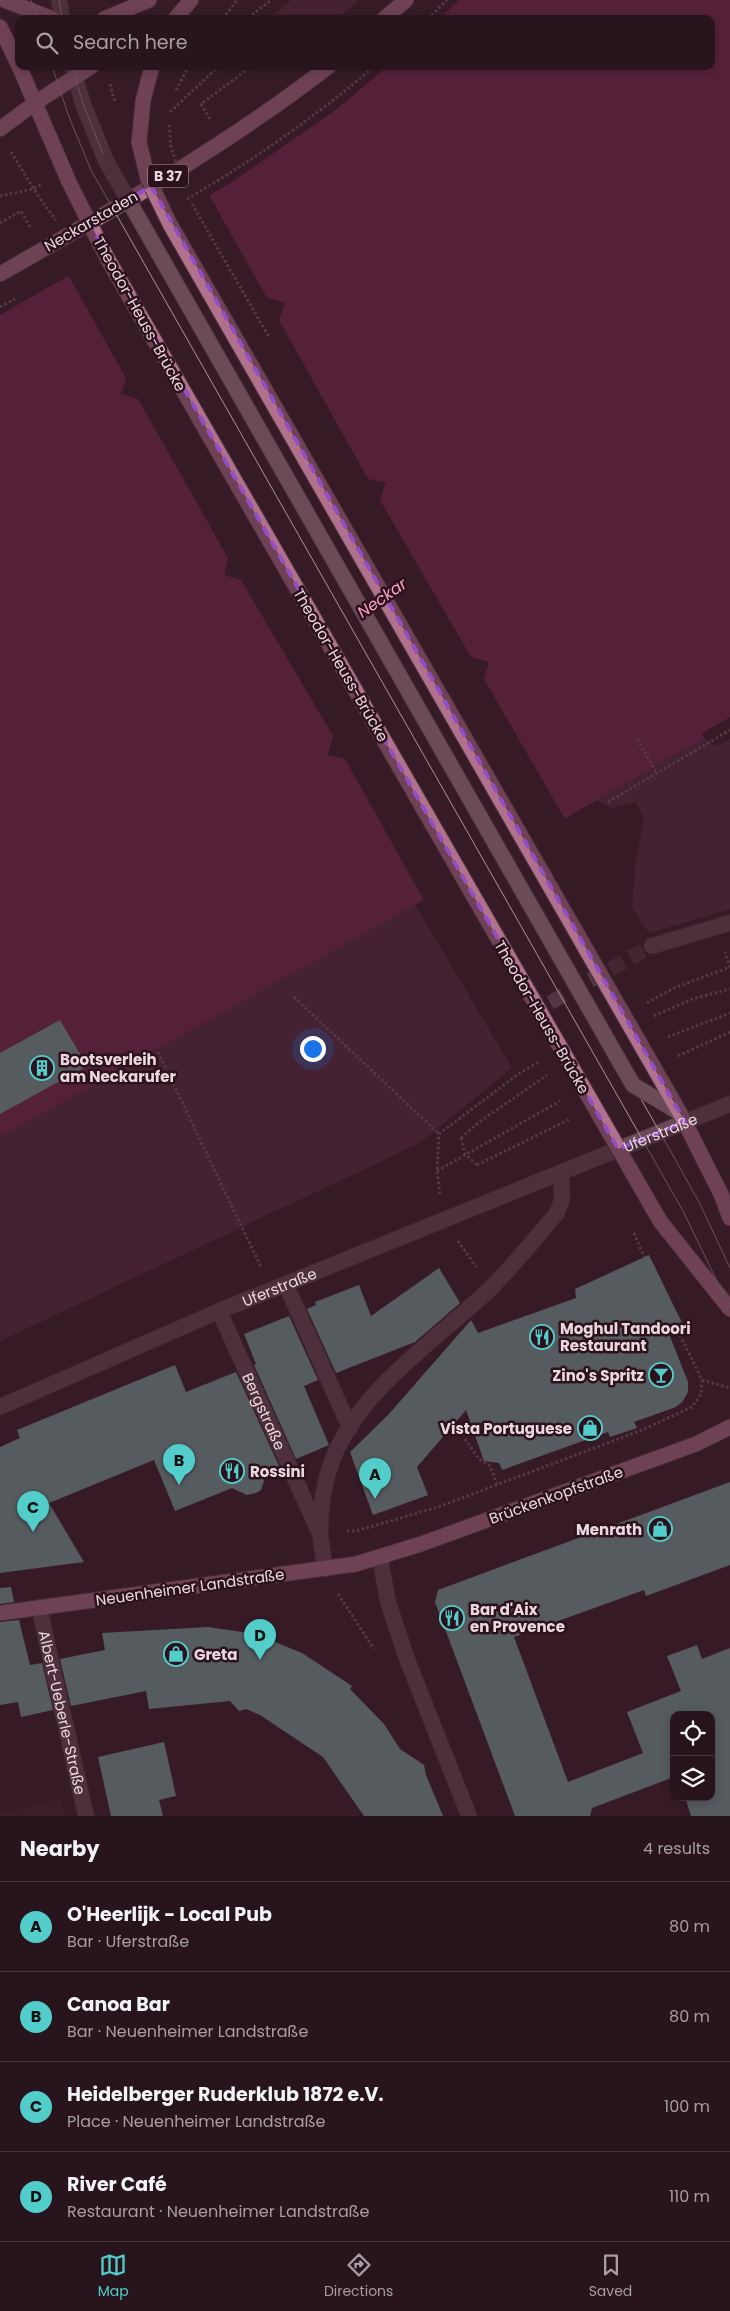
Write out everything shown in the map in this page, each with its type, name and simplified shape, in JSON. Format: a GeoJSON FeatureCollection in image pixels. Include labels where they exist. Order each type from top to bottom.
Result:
{"type":"FeatureCollection","features":[{"type":"Feature","properties":{"kind":"main road"},"geometry":{"type":"LineString","coordinates":[[4,0],[43,15]]}},
{"type":"Feature","properties":{"kind":"main road"},"geometry":{"type":"LineString","coordinates":[[113,15],[149,0]]}},
{"type":"Feature","properties":{"kind":"main road"},"geometry":{"type":"LineString","coordinates":[[178,15],[191,0]]}},
{"type":"Feature","properties":{"kind":"main road"},"geometry":{"type":"LineString","coordinates":[[389,15],[406,0]]}},
{"type":"Feature","properties":{"kind":"main road","name":"Theodor-Heuss-Brücke"},"geometry":{"type":"LineString","coordinates":[[0,27],[15,58]]}},
{"type":"Feature","properties":{"kind":"main road","name":"Theodor-Heuss-Brücke"},"geometry":{"type":"LineString","coordinates":[[21,70],[69,182],[112,267],[660,1221],[730,1309]]}},
{"type":"Feature","properties":{"kind":"main road"},"geometry":{"type":"LineString","coordinates":[[151,70],[143,101],[140,142],[148,179],[170,224],[680,1113],[721,1194],[730,1218]]}},
{"type":"Feature","properties":{"kind":"main road","name":"Neckarstaden"},"geometry":{"type":"LineString","coordinates":[[0,274],[224,141],[276,107],[324,70]]}},
{"type":"Feature","properties":{"kind":"main road"},"geometry":{"type":"LineString","coordinates":[[0,129],[73,72]]}},
{"type":"Feature","properties":{"kind":"main road","name":"Brückenkopfstraße"},"geometry":{"type":"LineString","coordinates":[[380,1558],[687,1447],[730,1427]]}},
{"type":"Feature","properties":{"kind":"main road","name":"Neuenheimer Landstraße"},"geometry":{"type":"LineString","coordinates":[[0,1613],[325,1569],[380,1558]]}},
{"type":"Feature","properties":{"kind":"street"},"geometry":{"type":"LineString","coordinates":[[59,0],[61,15]]}},
{"type":"Feature","properties":{"kind":"street"},"geometry":{"type":"LineString","coordinates":[[73,72],[106,161],[633,1085],[680,1113]]}},
{"type":"Feature","properties":{"kind":"street"},"geometry":{"type":"LineString","coordinates":[[652,946],[730,923]]}},
{"type":"Feature","properties":{"kind":"street","name":"Uferstraße"},"geometry":{"type":"LineString","coordinates":[[0,1407],[219,1311],[730,1104]]}},
{"type":"Feature","properties":{"kind":"street"},"geometry":{"type":"LineString","coordinates":[[320,1534],[322,1496],[329,1468],[350,1428],[370,1398],[404,1363],[489,1289],[557,1213],[563,1193],[561,1172]]}},
{"type":"Feature","properties":{"kind":"street"},"geometry":{"type":"LineString","coordinates":[[286,1284],[350,1428]]}},
{"type":"Feature","properties":{"kind":"street","name":"Bergstraße"},"geometry":{"type":"LineString","coordinates":[[219,1311],[320,1534],[325,1569]]}},
{"type":"Feature","properties":{"kind":"street"},"geometry":{"type":"LineString","coordinates":[[380,1558],[388,1602],[407,1659],[470,1816]]}},
{"type":"Feature","properties":{"kind":"street","name":"Albert-Ueberle-Straße"},"geometry":{"type":"LineString","coordinates":[[39,1607],[86,1816]]}},
{"type":"Feature","properties":{"kind":"path"},"geometry":{"type":"LineString","coordinates":[[226,15],[238,0]]}},
{"type":"Feature","properties":{"kind":"path"},"geometry":{"type":"LineString","coordinates":[[252,14],[271,0]]}},
{"type":"Feature","properties":{"kind":"path"},"geometry":{"type":"LineString","coordinates":[[432,15],[447,0]]}},
{"type":"Feature","properties":{"kind":"path"},"geometry":{"type":"LineString","coordinates":[[174,98],[177,84],[186,70]]}},
{"type":"Feature","properties":{"kind":"path"},"geometry":{"type":"LineString","coordinates":[[170,112],[214,70]]}},
{"type":"Feature","properties":{"kind":"path"},"geometry":{"type":"LineString","coordinates":[[201,104],[247,70]]}},
{"type":"Feature","properties":{"kind":"path"},"geometry":{"type":"LineString","coordinates":[[169,125],[177,168],[187,194]]}},
{"type":"Feature","properties":{"kind":"path"},"geometry":{"type":"LineString","coordinates":[[10,150],[40,198]]}},
{"type":"Feature","properties":{"kind":"path"},"geometry":{"type":"LineString","coordinates":[[0,196],[33,189]]}},
{"type":"Feature","properties":{"kind":"path"},"geometry":{"type":"LineString","coordinates":[[0,223],[21,212]]}},
{"type":"Feature","properties":{"kind":"path"},"geometry":{"type":"LineString","coordinates":[[608,802],[730,730]]}},
{"type":"Feature","properties":{"kind":"path"},"geometry":{"type":"LineString","coordinates":[[637,739],[657,773]]}},
{"type":"Feature","properties":{"kind":"path"},"geometry":{"type":"LineString","coordinates":[[642,1006],[674,988],[730,967]]}},
{"type":"Feature","properties":{"kind":"path"},"geometry":{"type":"LineString","coordinates":[[674,1006],[695,998],[730,989]]}},
{"type":"Feature","properties":{"kind":"path"},"geometry":{"type":"LineString","coordinates":[[294,997],[438,1134],[437,1170],[561,1101]]}},
{"type":"Feature","properties":{"kind":"path"},"geometry":{"type":"LineString","coordinates":[[668,1037],[730,1013]]}},
{"type":"Feature","properties":{"kind":"path"},"geometry":{"type":"LineString","coordinates":[[678,1056],[730,1032]]}},
{"type":"Feature","properties":{"kind":"path"},"geometry":{"type":"LineString","coordinates":[[158,1052],[272,1291]]}},
{"type":"Feature","properties":{"kind":"path"},"geometry":{"type":"LineString","coordinates":[[438,1134],[521,1072],[545,1059]]}},
{"type":"Feature","properties":{"kind":"path"},"geometry":{"type":"LineString","coordinates":[[81,1069],[91,1087]]}},
{"type":"Feature","properties":{"kind":"path"},"geometry":{"type":"LineString","coordinates":[[530,1087],[461,1138],[465,1154],[477,1165],[570,1119]]}},
{"type":"Feature","properties":{"kind":"path"},"geometry":{"type":"LineString","coordinates":[[448,1218],[455,1236],[489,1289]]}},
{"type":"Feature","properties":{"kind":"path"},"geometry":{"type":"LineString","coordinates":[[634,1233],[644,1257]]}},
{"type":"Feature","properties":{"kind":"path"},"geometry":{"type":"LineString","coordinates":[[356,1531],[438,1507],[642,1430],[692,1407],[701,1394],[702,1380],[678,1331]]}},
{"type":"Feature","properties":{"kind":"path"},"geometry":{"type":"LineString","coordinates":[[702,1380],[730,1388]]}},
{"type":"Feature","properties":{"kind":"path"},"geometry":{"type":"LineString","coordinates":[[465,1439],[479,1459],[490,1466],[497,1484]]}},
{"type":"Feature","properties":{"kind":"highlighted area"},"geometry":{"type":"Polygon","coordinates":[[[151,186],[685,1122],[618,1149],[89,222],[151,186]]]}},
{"type":"Feature","properties":{"kind":"shaded area"},"geometry":{"type":"Polygon","coordinates":[[[291,0],[359,0],[342,15],[274,15],[291,0]]]}},
{"type":"Feature","properties":{"kind":"shaded area"},"geometry":{"type":"Polygon","coordinates":[[[704,738],[717,746],[730,739],[730,909],[649,933],[632,908],[635,867],[644,817],[635,802],[611,808],[597,800],[704,738]]]}},
{"type":"Feature","properties":{"kind":"shaded area"},"geometry":{"type":"Polygon","coordinates":[[[415,905],[512,1068],[418,1144],[0,1341],[0,1137],[415,905]]]}},
{"type":"Feature","properties":{"kind":"shaded area"},"geometry":{"type":"Polygon","coordinates":[[[61,1798],[65,1816],[0,1816],[0,1814],[61,1798]]]}},
{"type":"Feature","properties":{"kind":"water","name":"Neckar"},"geometry":{"type":"Polygon","coordinates":[[[459,0],[730,0],[730,717],[701,734],[704,738],[415,905],[0,1137],[0,315],[229,184],[337,109],[383,70],[715,70],[715,15],[443,15],[459,0]]]}},
{"type":"Feature","properties":{"kind":"pier"},"geometry":{"type":"Polygon","coordinates":[[[208,193],[267,298],[285,303],[279,320],[368,479],[386,482],[380,500],[471,657],[489,662],[484,679],[566,821],[425,902],[345,759],[328,755],[333,736],[241,580],[224,575],[228,558],[138,399],[121,394],[126,378],[68,275],[208,193]]]}},
{"type":"Feature","properties":{"kind":"building","name":"Bootsverleih am Neckarufer"},"geometry":{"type":"Polygon","coordinates":[[[60,1020],[87,1066],[0,1114],[0,1053],[60,1020]]]}},
{"type":"Feature","properties":{"kind":"building"},"geometry":{"type":"Polygon","coordinates":[[[649,1255],[685,1329],[669,1334],[688,1382],[688,1392],[683,1401],[676,1407],[634,1422],[637,1428],[610,1437],[608,1432],[502,1470],[499,1463],[484,1461],[466,1410],[417,1467],[428,1495],[373,1515],[350,1452],[389,1414],[471,1320],[478,1333],[576,1298],[575,1289],[649,1255]]]}},
{"type":"Feature","properties":{"kind":"building"},"geometry":{"type":"Polygon","coordinates":[[[439,1268],[460,1303],[415,1342],[336,1373],[307,1309],[316,1305],[315,1302],[359,1285],[371,1316],[439,1268]]]}},
{"type":"Feature","properties":{"kind":"building"},"geometry":{"type":"Polygon","coordinates":[[[289,1316],[318,1380],[304,1386],[329,1445],[296,1459],[254,1365],[256,1364],[244,1334],[289,1316]]]}},
{"type":"Feature","properties":{"kind":"building"},"geometry":{"type":"Polygon","coordinates":[[[175,1365],[186,1392],[236,1372],[279,1466],[267,1471],[261,1490],[247,1495],[232,1488],[175,1511],[154,1460],[49,1503],[84,1562],[0,1573],[0,1447],[20,1438],[17,1430],[175,1365]]]}},
{"type":"Feature","properties":{"kind":"building"},"geometry":{"type":"Polygon","coordinates":[[[730,1482],[730,1565],[646,1596],[644,1590],[514,1637],[568,1782],[643,1753],[627,1712],[681,1691],[667,1656],[697,1645],[702,1659],[730,1648],[730,1816],[691,1816],[686,1801],[715,1801],[715,1711],[670,1711],[670,1779],[592,1808],[590,1816],[515,1816],[435,1602],[438,1590],[730,1482]]]}},
{"type":"Feature","properties":{"kind":"building"},"geometry":{"type":"Polygon","coordinates":[[[11,1587],[14,1602],[0,1604],[0,1588],[11,1587]]]}},
{"type":"Feature","properties":{"kind":"building"},"geometry":{"type":"Polygon","coordinates":[[[19,1620],[30,1665],[42,1663],[53,1710],[21,1717],[18,1702],[0,1705],[0,1622],[19,1620]]]}},
{"type":"Feature","properties":{"kind":"building"},"geometry":{"type":"Polygon","coordinates":[[[208,1627],[249,1633],[302,1653],[352,1686],[350,1689],[384,1724],[400,1749],[424,1765],[426,1775],[443,1816],[364,1816],[323,1757],[260,1715],[246,1709],[239,1711],[230,1701],[149,1709],[146,1691],[71,1706],[60,1659],[105,1650],[102,1633],[208,1627]]]}},
{"type":"Feature","properties":{"kind":"building"},"geometry":{"type":"Polygon","coordinates":[[[164,1742],[176,1796],[159,1800],[163,1816],[111,1816],[98,1757],[164,1742]]]}},
{"type":"Feature","properties":{"kind":"tunnel"},"geometry":{"type":"LineString","coordinates":[[530,1014],[652,946]]}},
{"type":"Feature","properties":{"kind":"tram line"},"geometry":{"type":"LineString","coordinates":[[31,0],[37,15]]}},
{"type":"Feature","properties":{"kind":"tram line"},"geometry":{"type":"LineString","coordinates":[[59,0],[61,15]]}},
{"type":"Feature","properties":{"kind":"tram line"},"geometry":{"type":"LineString","coordinates":[[53,70],[69,117],[91,170],[683,1211],[730,1308]]}},
{"type":"Feature","properties":{"kind":"tram line"},"geometry":{"type":"LineString","coordinates":[[73,70],[83,104],[106,161],[670,1150],[700,1204],[730,1268]]}},
{"type":"Feature","properties":{"kind":"place","name":"Bootsverleih am Neckarufer"},"geometry":{"type":"Point","coordinates":[42,1068]}},
{"type":"Feature","properties":{"kind":"place","name":"Moghul Tandoori Restaurant"},"geometry":{"type":"Point","coordinates":[542,1337]}},
{"type":"Feature","properties":{"kind":"place","name":"Zino's Spritz"},"geometry":{"type":"Point","coordinates":[661,1375]}},
{"type":"Feature","properties":{"kind":"place","name":"Vista Portuguese"},"geometry":{"type":"Point","coordinates":[590,1428]}},
{"type":"Feature","properties":{"kind":"place","name":"Rossini"},"geometry":{"type":"Point","coordinates":[232,1471]}},
{"type":"Feature","properties":{"kind":"place","name":"Canoa Bar"},"geometry":{"type":"Point","coordinates":[179,1485]}},
{"type":"Feature","properties":{"kind":"place","name":"O'Heerlijk - Local Pub"},"geometry":{"type":"Point","coordinates":[375,1499]}},
{"type":"Feature","properties":{"kind":"place","name":"Menrath"},"geometry":{"type":"Point","coordinates":[660,1529]}},
{"type":"Feature","properties":{"kind":"place","name":"Heidelberger Ruderklub 1872 e.V."},"geometry":{"type":"Point","coordinates":[33,1532]}},
{"type":"Feature","properties":{"kind":"place","name":"Bar d'Aix en Provence"},"geometry":{"type":"Point","coordinates":[452,1618]}},
{"type":"Feature","properties":{"kind":"place","name":"Greta"},"geometry":{"type":"Point","coordinates":[176,1654]}},
{"type":"Feature","properties":{"kind":"place","name":"River Café"},"geometry":{"type":"Point","coordinates":[260,1660]}}]}
